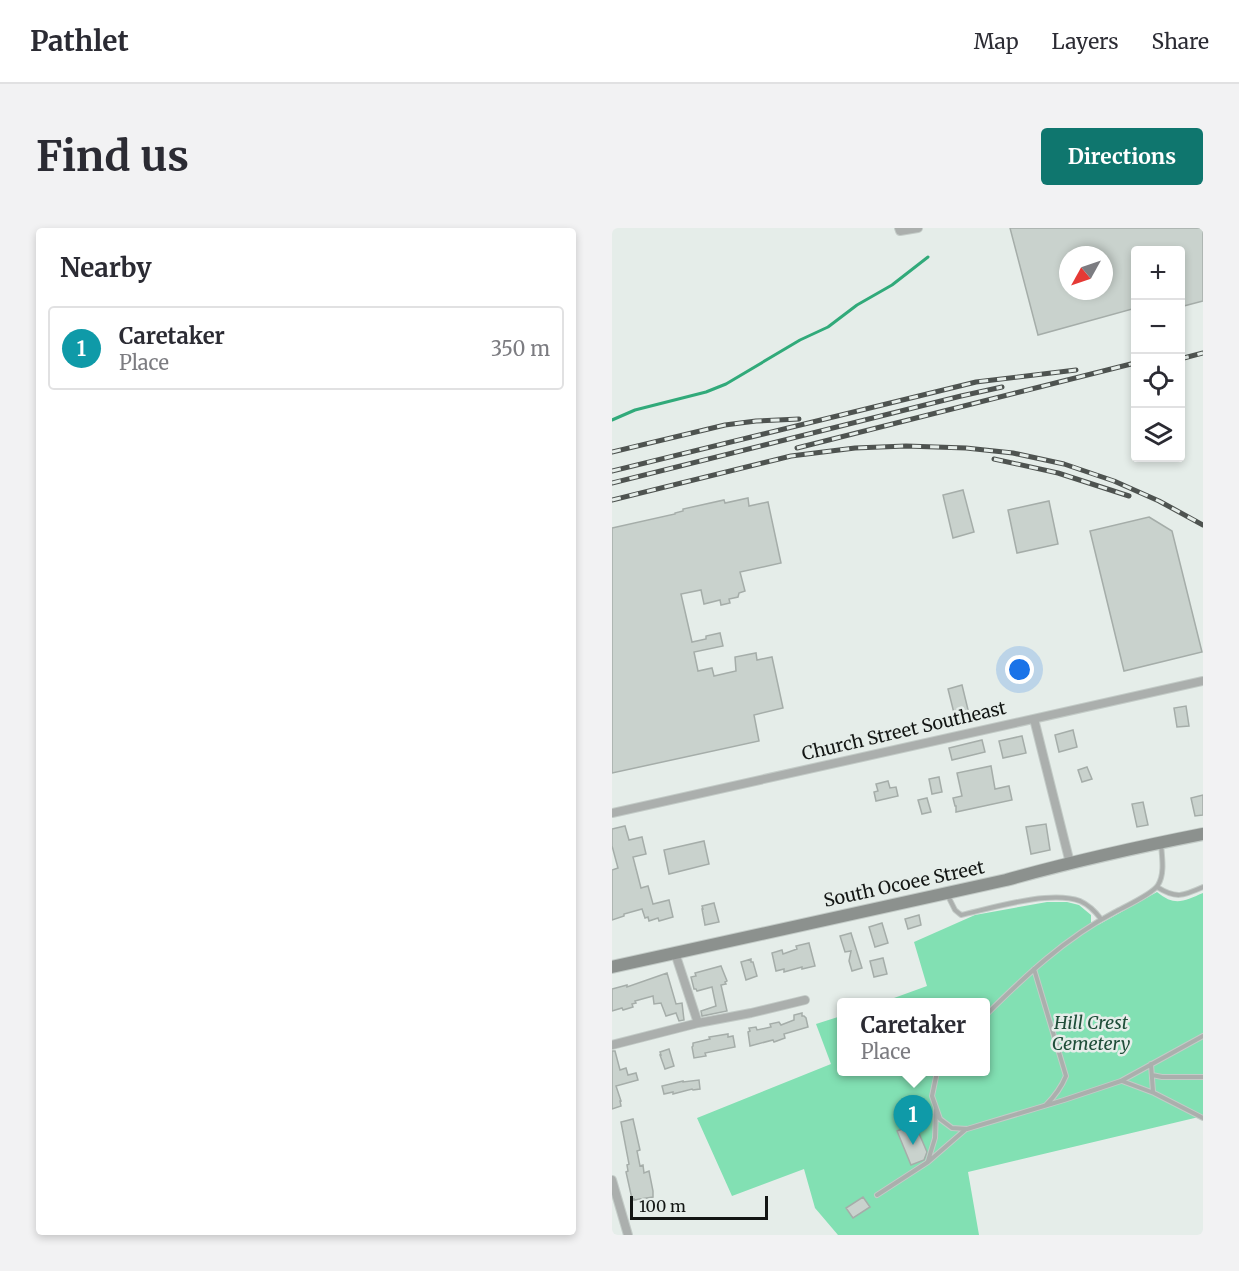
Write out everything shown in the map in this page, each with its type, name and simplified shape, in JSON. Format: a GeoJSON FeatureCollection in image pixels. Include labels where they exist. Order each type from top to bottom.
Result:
{"type":"FeatureCollection","features":[{"type":"Feature","properties":{"kind":"street"},"geometry":{"type":"LineString","coordinates":[[899,228],[900,231],[918,228]]}},
{"type":"Feature","properties":{"kind":"street","name":"Church Street Southeast"},"geometry":{"type":"LineString","coordinates":[[612,813],[1203,681]]}},
{"type":"Feature","properties":{"kind":"street"},"geometry":{"type":"LineString","coordinates":[[1034,719],[1070,862]]}},
{"type":"Feature","properties":{"kind":"street","name":"South Ocoee Street"},"geometry":{"type":"LineString","coordinates":[[612,967],[1006,880],[1070,862],[1203,834]]}},
{"type":"Feature","properties":{"kind":"street"},"geometry":{"type":"LineString","coordinates":[[675,953],[698,1023]]}},
{"type":"Feature","properties":{"kind":"street"},"geometry":{"type":"LineString","coordinates":[[612,1045],[698,1023],[805,1000]]}},
{"type":"Feature","properties":{"kind":"street"},"geometry":{"type":"LineString","coordinates":[[613,1186],[628,1235]]}},
{"type":"Feature","properties":{"kind":"lane"},"geometry":{"type":"LineString","coordinates":[[990,1012],[1034,969],[1068,942],[1101,919],[1157,887],[1162,871],[1161,842]]}},
{"type":"Feature","properties":{"kind":"lane"},"geometry":{"type":"LineString","coordinates":[[1157,887],[1167,894],[1178,896],[1203,887]]}},
{"type":"Feature","properties":{"kind":"lane"},"geometry":{"type":"LineString","coordinates":[[947,892],[955,910],[961,915],[1046,898],[1066,898],[1094,909],[1101,919]]}},
{"type":"Feature","properties":{"kind":"lane"},"geometry":{"type":"LineString","coordinates":[[1034,969],[1066,1076],[1056,1096],[1045,1106]]}},
{"type":"Feature","properties":{"kind":"lane"},"geometry":{"type":"LineString","coordinates":[[936,1076],[932,1096],[940,1119],[952,1128],[967,1129],[1121,1081],[1203,1036]]}},
{"type":"Feature","properties":{"kind":"lane"},"geometry":{"type":"LineString","coordinates":[[1151,1064],[1153,1092]]}},
{"type":"Feature","properties":{"kind":"lane"},"geometry":{"type":"LineString","coordinates":[[1152,1075],[1203,1077]]}},
{"type":"Feature","properties":{"kind":"lane"},"geometry":{"type":"LineString","coordinates":[[1121,1081],[1153,1092],[1203,1118]]}},
{"type":"Feature","properties":{"kind":"lane"},"geometry":{"type":"LineString","coordinates":[[928,1162],[935,1138],[936,1106]]}},
{"type":"Feature","properties":{"kind":"lane"},"geometry":{"type":"LineString","coordinates":[[877,1195],[928,1162],[967,1129]]}},
{"type":"Feature","properties":{"kind":"green space","name":"Hill Crest Cemetery"},"geometry":{"type":"Polygon","coordinates":[[[1157,892],[1174,901],[1185,900],[1203,893],[1203,1116],[968,1172],[979,1235],[838,1235],[815,1208],[804,1169],[732,1196],[697,1118],[831,1064],[816,1024],[837,1017],[837,1076],[990,1076],[990,998],[894,998],[927,986],[914,942],[975,915],[1047,902],[1067,902],[1079,905],[1091,915],[1091,922],[1098,925],[1157,892]]]}},
{"type":"Feature","properties":{"kind":"building"},"geometry":{"type":"Polygon","coordinates":[[[1010,228],[1203,228],[1203,301],[1185,306],[1185,246],[1131,246],[1131,309],[1038,335],[1010,228]]]}},
{"type":"Feature","properties":{"kind":"building"},"geometry":{"type":"Polygon","coordinates":[[[963,490],[974,532],[953,538],[943,495],[963,490]]]}},
{"type":"Feature","properties":{"kind":"building"},"geometry":{"type":"Polygon","coordinates":[[[748,498],[749,506],[768,502],[781,563],[740,572],[745,591],[739,593],[738,597],[729,599],[730,603],[721,605],[720,600],[704,604],[701,590],[681,594],[692,642],[720,633],[723,646],[694,652],[698,671],[712,668],[714,676],[736,671],[735,657],[756,653],[757,660],[772,657],[783,708],[754,715],[759,741],[612,773],[612,528],[675,514],[683,509],[724,500],[725,503],[748,498]]]}},
{"type":"Feature","properties":{"kind":"building"},"geometry":{"type":"Polygon","coordinates":[[[1049,501],[1058,544],[1017,553],[1008,510],[1049,501]]]}},
{"type":"Feature","properties":{"kind":"building"},"geometry":{"type":"Polygon","coordinates":[[[1149,517],[1172,531],[1202,652],[1124,671],[1090,531],[1149,517]]]}},
{"type":"Feature","properties":{"kind":"building"},"geometry":{"type":"Polygon","coordinates":[[[962,685],[970,718],[956,721],[948,689],[962,685]]]}},
{"type":"Feature","properties":{"kind":"building"},"geometry":{"type":"Polygon","coordinates":[[[1186,706],[1189,726],[1177,727],[1174,708],[1186,706]]]}},
{"type":"Feature","properties":{"kind":"building"},"geometry":{"type":"Polygon","coordinates":[[[1073,730],[1077,747],[1059,752],[1055,735],[1073,730]]]}},
{"type":"Feature","properties":{"kind":"building"},"geometry":{"type":"Polygon","coordinates":[[[1022,736],[1026,753],[1003,758],[999,741],[1022,736]]]}},
{"type":"Feature","properties":{"kind":"building"},"geometry":{"type":"Polygon","coordinates":[[[982,740],[985,752],[952,760],[949,748],[982,740]]]}},
{"type":"Feature","properties":{"kind":"building"},"geometry":{"type":"Polygon","coordinates":[[[991,766],[995,789],[1009,786],[1012,800],[956,812],[953,798],[962,796],[957,773],[991,766]]]}},
{"type":"Feature","properties":{"kind":"building"},"geometry":{"type":"Polygon","coordinates":[[[1087,767],[1092,779],[1082,782],[1078,770],[1087,767]]]}},
{"type":"Feature","properties":{"kind":"building"},"geometry":{"type":"Polygon","coordinates":[[[939,777],[942,792],[932,794],[929,779],[939,777]]]}},
{"type":"Feature","properties":{"kind":"building"},"geometry":{"type":"Polygon","coordinates":[[[888,781],[890,788],[896,787],[898,796],[876,801],[874,792],[878,791],[876,784],[888,781]]]}},
{"type":"Feature","properties":{"kind":"building"},"geometry":{"type":"Polygon","coordinates":[[[1203,795],[1203,815],[1195,816],[1191,798],[1203,795]]]}},
{"type":"Feature","properties":{"kind":"building"},"geometry":{"type":"Polygon","coordinates":[[[927,798],[931,812],[922,814],[918,800],[927,798]]]}},
{"type":"Feature","properties":{"kind":"building"},"geometry":{"type":"Polygon","coordinates":[[[1143,802],[1148,825],[1137,827],[1132,804],[1143,802]]]}},
{"type":"Feature","properties":{"kind":"building"},"geometry":{"type":"Polygon","coordinates":[[[1046,824],[1050,850],[1031,854],[1026,827],[1046,824]]]}},
{"type":"Feature","properties":{"kind":"building"},"geometry":{"type":"Polygon","coordinates":[[[625,826],[629,840],[642,837],[646,854],[633,857],[641,888],[648,886],[653,904],[669,900],[673,917],[649,921],[648,917],[645,918],[642,909],[612,920],[612,870],[618,868],[612,846],[612,829],[625,826]]]}},
{"type":"Feature","properties":{"kind":"building"},"geometry":{"type":"Polygon","coordinates":[[[704,841],[709,864],[669,874],[664,850],[704,841]]]}},
{"type":"Feature","properties":{"kind":"building"},"geometry":{"type":"Polygon","coordinates":[[[714,903],[719,922],[705,925],[702,906],[714,903]]]}},
{"type":"Feature","properties":{"kind":"building"},"geometry":{"type":"Polygon","coordinates":[[[919,915],[921,925],[908,929],[905,919],[919,915]]]}},
{"type":"Feature","properties":{"kind":"building"},"geometry":{"type":"Polygon","coordinates":[[[882,923],[888,943],[875,947],[869,927],[882,923]]]}},
{"type":"Feature","properties":{"kind":"building"},"geometry":{"type":"Polygon","coordinates":[[[851,933],[862,968],[852,971],[849,961],[851,951],[845,952],[840,936],[851,933]]]}},
{"type":"Feature","properties":{"kind":"building"},"geometry":{"type":"Polygon","coordinates":[[[809,943],[815,966],[784,972],[784,969],[776,971],[772,953],[782,950],[783,954],[797,949],[796,946],[809,943]]]}},
{"type":"Feature","properties":{"kind":"building"},"geometry":{"type":"Polygon","coordinates":[[[883,958],[887,974],[874,977],[870,961],[883,958]]]}},
{"type":"Feature","properties":{"kind":"building"},"geometry":{"type":"Polygon","coordinates":[[[751,959],[757,976],[746,980],[741,962],[751,959]]]}},
{"type":"Feature","properties":{"kind":"building"},"geometry":{"type":"Polygon","coordinates":[[[721,966],[727,981],[726,984],[721,985],[727,1011],[702,1016],[701,1011],[716,1006],[712,987],[697,991],[694,989],[691,977],[696,976],[695,973],[721,966]]]}},
{"type":"Feature","properties":{"kind":"building"},"geometry":{"type":"Polygon","coordinates":[[[667,973],[676,1004],[682,1003],[684,1020],[679,1021],[676,1013],[666,1016],[661,1003],[654,1004],[653,996],[635,1001],[636,1003],[632,1004],[633,1007],[612,1011],[612,989],[627,985],[627,987],[667,973]]]}},
{"type":"Feature","properties":{"kind":"building"},"geometry":{"type":"Polygon","coordinates":[[[802,1013],[808,1027],[784,1034],[785,1038],[774,1042],[773,1040],[750,1046],[749,1028],[756,1027],[757,1030],[771,1027],[770,1024],[779,1022],[781,1025],[794,1020],[794,1015],[802,1013]]]}},
{"type":"Feature","properties":{"kind":"building"},"geometry":{"type":"Polygon","coordinates":[[[728,1034],[728,1037],[733,1036],[735,1047],[705,1053],[706,1056],[694,1058],[693,1043],[710,1039],[709,1037],[728,1034]]]}},
{"type":"Feature","properties":{"kind":"building"},"geometry":{"type":"Polygon","coordinates":[[[669,1049],[674,1066],[665,1069],[660,1052],[669,1049]]]}},
{"type":"Feature","properties":{"kind":"building"},"geometry":{"type":"Polygon","coordinates":[[[612,1051],[615,1051],[620,1070],[626,1068],[628,1075],[636,1073],[638,1080],[616,1086],[621,1106],[612,1109],[612,1051]]]}},
{"type":"Feature","properties":{"kind":"building"},"geometry":{"type":"Polygon","coordinates":[[[699,1080],[700,1089],[664,1094],[662,1086],[699,1080]]]}},
{"type":"Feature","properties":{"kind":"building"},"geometry":{"type":"Polygon","coordinates":[[[633,1119],[640,1150],[637,1151],[640,1166],[643,1165],[644,1173],[649,1171],[653,1191],[653,1197],[634,1200],[626,1172],[629,1164],[621,1122],[633,1119]]]}},
{"type":"Feature","properties":{"kind":"building"},"geometry":{"type":"Polygon","coordinates":[[[915,1124],[927,1152],[924,1160],[911,1165],[897,1131],[915,1124]]]}},
{"type":"Feature","properties":{"kind":"building"},"geometry":{"type":"Polygon","coordinates":[[[863,1197],[870,1207],[853,1218],[846,1208],[863,1197]]]}},
{"type":"Feature","properties":{"kind":"waterway"},"geometry":{"type":"LineString","coordinates":[[612,420],[635,410],[706,392],[726,384],[800,340],[828,327],[857,305],[892,285],[928,257]]}},
{"type":"Feature","properties":{"kind":"railway"},"geometry":{"type":"LineString","coordinates":[[1185,358],[1203,353]]}},
{"type":"Feature","properties":{"kind":"railway"},"geometry":{"type":"LineString","coordinates":[[797,448],[1131,364]]}},
{"type":"Feature","properties":{"kind":"railway"},"geometry":{"type":"LineString","coordinates":[[612,471],[976,382],[1076,370]]}},
{"type":"Feature","properties":{"kind":"railway"},"geometry":{"type":"LineString","coordinates":[[612,483],[1002,387]]}},
{"type":"Feature","properties":{"kind":"railway"},"geometry":{"type":"LineString","coordinates":[[612,452],[725,425],[799,419]]}},
{"type":"Feature","properties":{"kind":"railway"},"geometry":{"type":"LineString","coordinates":[[612,500],[791,456],[855,448],[906,446],[966,448],[1013,453],[1064,464],[1114,481],[1159,501],[1203,525]]}},
{"type":"Feature","properties":{"kind":"railway"},"geometry":{"type":"LineString","coordinates":[[994,459],[1058,473],[1129,496]]}},
{"type":"Feature","properties":{"kind":"place","name":"Caretaker"},"geometry":{"type":"Point","coordinates":[913,1145]}}]}
